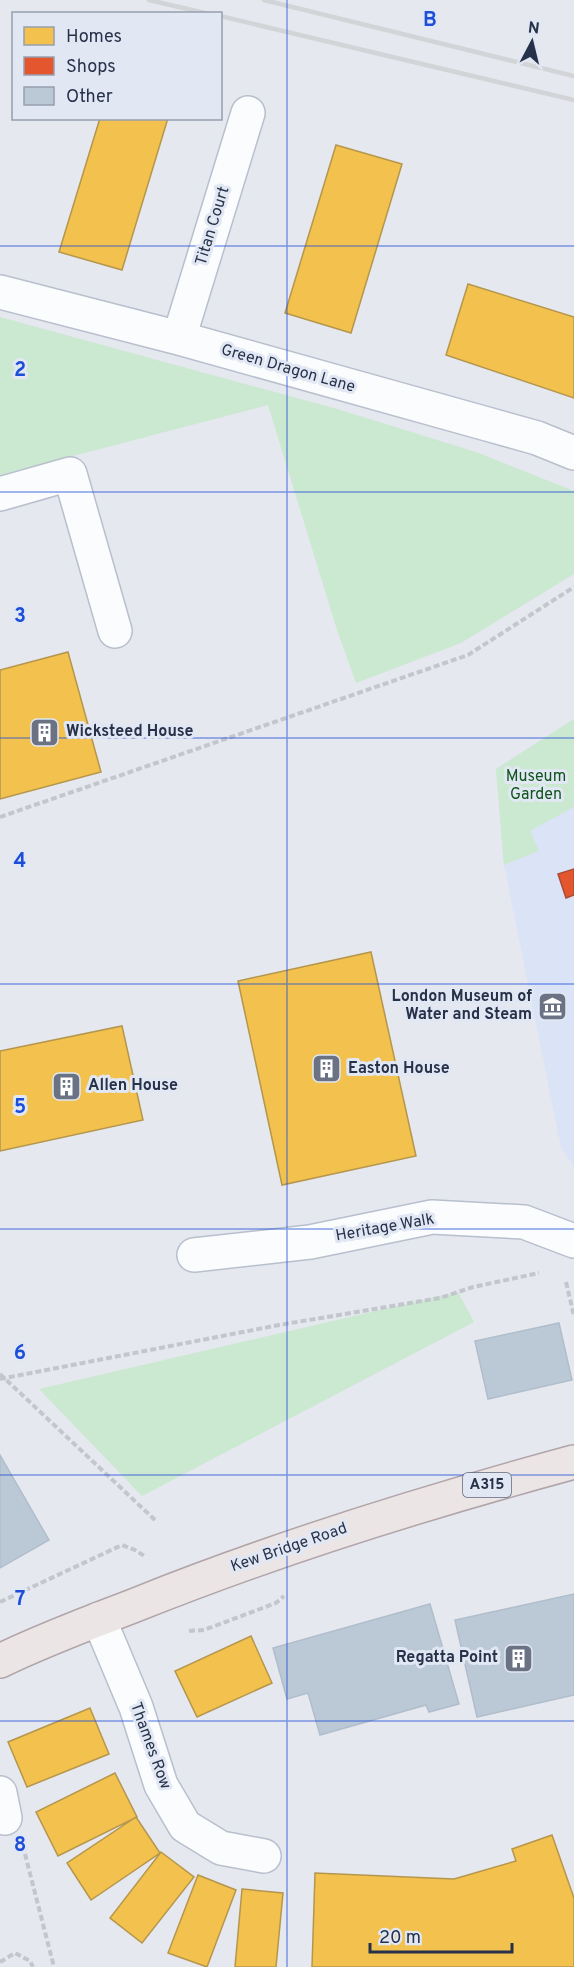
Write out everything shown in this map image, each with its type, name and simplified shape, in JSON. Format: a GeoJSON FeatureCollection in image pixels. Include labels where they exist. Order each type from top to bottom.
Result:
{"type":"FeatureCollection","features":[{"type":"Feature","properties":{"kind":"main road","name":"Kew Bridge Road"},"geometry":{"type":"LineString","coordinates":[[6,1658],[221,1571],[363,1523],[480,1487],[574,1462]]}},
{"type":"Feature","properties":{"kind":"street","name":"Titan Court"},"geometry":{"type":"LineString","coordinates":[[179,338],[248,113]]}},
{"type":"Feature","properties":{"kind":"street","name":"Green Dragon Lane"},"geometry":{"type":"LineString","coordinates":[[0,292],[179,338],[537,438],[574,453]]}},
{"type":"Feature","properties":{"kind":"street"},"geometry":{"type":"LineString","coordinates":[[0,494],[70,474],[115,631]]}},
{"type":"Feature","properties":{"kind":"street","name":"Heritage Walk"},"geometry":{"type":"LineString","coordinates":[[194,1255],[309,1242],[432,1218],[524,1221],[574,1241]]}},
{"type":"Feature","properties":{"kind":"street","name":"Thames Row"},"geometry":{"type":"LineString","coordinates":[[99,1619],[136,1707],[161,1785],[185,1826],[221,1848],[264,1856]]}},
{"type":"Feature","properties":{"kind":"path"},"geometry":{"type":"LineString","coordinates":[[0,817],[468,655],[574,587]]}},
{"type":"Feature","properties":{"kind":"path"},"geometry":{"type":"LineString","coordinates":[[3,1378],[279,1325],[440,1298],[473,1287],[540,1273]]}},
{"type":"Feature","properties":{"kind":"path"},"geometry":{"type":"LineString","coordinates":[[565,1278],[574,1316]]}},
{"type":"Feature","properties":{"kind":"path"},"geometry":{"type":"LineString","coordinates":[[0,1374],[156,1520]]}},
{"type":"Feature","properties":{"kind":"path"},"geometry":{"type":"LineString","coordinates":[[0,1602],[122,1545],[139,1552]]}},
{"type":"Feature","properties":{"kind":"path"},"geometry":{"type":"LineString","coordinates":[[29,1874],[54,1967]]}},
{"type":"Feature","properties":{"kind":"path"},"geometry":{"type":"LineString","coordinates":[[0,1962],[15,1953],[30,1961],[33,1967]]}},
{"type":"Feature","properties":{"kind":"shaded area","name":"London Museum of Water and Steam"},"geometry":{"type":"Polygon","coordinates":[[[574,719],[574,1168],[561,1147],[504,865],[496,769],[574,719]]]}},
{"type":"Feature","properties":{"kind":"green space"},"geometry":{"type":"Polygon","coordinates":[[[0,317],[337,409],[476,452],[574,491],[574,574],[461,643],[356,683],[337,630],[268,405],[0,475],[0,317]]]}},
{"type":"Feature","properties":{"kind":"green space","name":"Museum Garden"},"geometry":{"type":"Polygon","coordinates":[[[574,719],[574,807],[530,831],[539,851],[504,865],[496,769],[574,719]]]}},
{"type":"Feature","properties":{"kind":"green space"},"geometry":{"type":"Polygon","coordinates":[[[458,1292],[474,1322],[142,1496],[39,1389],[458,1292]]]}},
{"type":"Feature","properties":{"kind":"building: Homes"},"geometry":{"type":"Polygon","coordinates":[[[99,120],[167,120],[122,270],[59,252],[99,120]]]}},
{"type":"Feature","properties":{"kind":"building: Homes"},"geometry":{"type":"Polygon","coordinates":[[[336,145],[402,164],[351,333],[285,313],[336,145]]]}},
{"type":"Feature","properties":{"kind":"building: Homes"},"geometry":{"type":"Polygon","coordinates":[[[468,284],[574,317],[574,398],[446,355],[468,284]]]}},
{"type":"Feature","properties":{"kind":"building: Homes","name":"Wicksteed House"},"geometry":{"type":"Polygon","coordinates":[[[68,652],[101,772],[0,799],[0,670],[68,652]]]}},
{"type":"Feature","properties":{"kind":"building: Homes","name":"Easton House"},"geometry":{"type":"Polygon","coordinates":[[[371,952],[416,1156],[282,1185],[238,981],[371,952]]]}},
{"type":"Feature","properties":{"kind":"building: Homes","name":"Allen House"},"geometry":{"type":"Polygon","coordinates":[[[122,1026],[143,1120],[0,1151],[0,1051],[122,1026]]]}},
{"type":"Feature","properties":{"kind":"building: Homes"},"geometry":{"type":"Polygon","coordinates":[[[251,1636],[272,1683],[197,1717],[175,1671],[251,1636]]]}},
{"type":"Feature","properties":{"kind":"building: Homes"},"geometry":{"type":"Polygon","coordinates":[[[90,1708],[109,1754],[27,1787],[8,1742],[90,1708]]]}},
{"type":"Feature","properties":{"kind":"building: Homes"},"geometry":{"type":"Polygon","coordinates":[[[115,1773],[137,1817],[58,1856],[36,1812],[115,1773]]]}},
{"type":"Feature","properties":{"kind":"building: Homes"},"geometry":{"type":"Polygon","coordinates":[[[136,1817],[160,1853],[91,1900],[67,1863],[136,1817]]]}},
{"type":"Feature","properties":{"kind":"building: Homes"},"geometry":{"type":"Polygon","coordinates":[[[552,1835],[574,1898],[574,1967],[312,1967],[315,1873],[454,1879],[516,1861],[512,1849],[552,1835]]]}},
{"type":"Feature","properties":{"kind":"building: Homes"},"geometry":{"type":"Polygon","coordinates":[[[161,1852],[194,1877],[142,1943],[110,1918],[161,1852]]]}},
{"type":"Feature","properties":{"kind":"building: Homes"},"geometry":{"type":"Polygon","coordinates":[[[198,1875],[236,1890],[207,1967],[168,1953],[198,1875]]]}},
{"type":"Feature","properties":{"kind":"building: Homes"},"geometry":{"type":"Polygon","coordinates":[[[242,1889],[283,1893],[276,1967],[235,1967],[242,1889]]]}},
{"type":"Feature","properties":{"kind":"building: Shops"},"geometry":{"type":"Polygon","coordinates":[[[574,869],[574,895],[566,898],[558,874],[574,869]]]}},
{"type":"Feature","properties":{"kind":"building: Other"},"geometry":{"type":"Polygon","coordinates":[[[559,1323],[572,1380],[488,1399],[475,1341],[559,1323]]]}},
{"type":"Feature","properties":{"kind":"building: Other"},"geometry":{"type":"Polygon","coordinates":[[[0,1455],[49,1540],[0,1568],[0,1455]]]}},
{"type":"Feature","properties":{"kind":"building: Other","name":"Regatta Point"},"geometry":{"type":"Polygon","coordinates":[[[574,1594],[574,1695],[477,1717],[455,1620],[574,1594]]]}},
{"type":"Feature","properties":{"kind":"building: Other"},"geometry":{"type":"Polygon","coordinates":[[[430,1604],[459,1704],[429,1712],[426,1705],[320,1735],[308,1693],[287,1699],[273,1648],[430,1604]]]}},
{"type":"Feature","properties":{"kind":"railway"},"geometry":{"type":"LineString","coordinates":[[149,0],[200,12]]}},
{"type":"Feature","properties":{"kind":"railway"},"geometry":{"type":"LineString","coordinates":[[264,0],[574,76]]}},
{"type":"Feature","properties":{"kind":"railway"},"geometry":{"type":"LineString","coordinates":[[222,16],[574,100]]}},
{"type":"Feature","properties":{"kind":"place","name":"Wicksteed House"},"geometry":{"type":"Point","coordinates":[45,732]}},
{"type":"Feature","properties":{"kind":"place","name":"London Museum of Water and Steam"},"geometry":{"type":"Point","coordinates":[553,1006]}},
{"type":"Feature","properties":{"kind":"place","name":"Easton House"},"geometry":{"type":"Point","coordinates":[327,1069]}},
{"type":"Feature","properties":{"kind":"place","name":"Allen House"},"geometry":{"type":"Point","coordinates":[67,1086]}},
{"type":"Feature","properties":{"kind":"place","name":"Regatta Point"},"geometry":{"type":"Point","coordinates":[519,1658]}}]}
